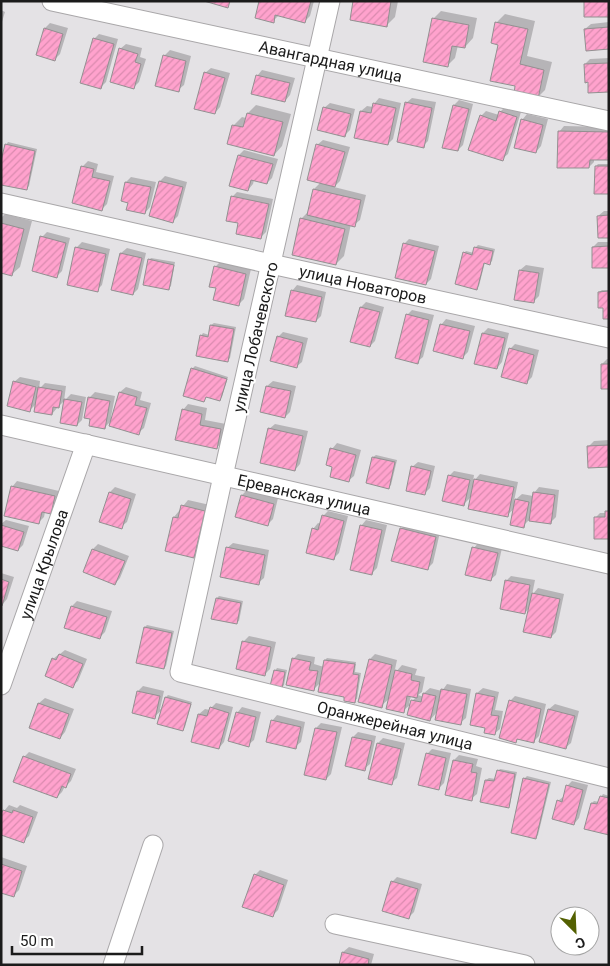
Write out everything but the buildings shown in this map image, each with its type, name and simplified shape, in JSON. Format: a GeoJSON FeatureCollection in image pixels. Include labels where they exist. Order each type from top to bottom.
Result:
{"type":"FeatureCollection","features":[{"type":"Feature","properties":{"kind":"street","name":"Авангардная улица"},"geometry":{"type":"LineString","coordinates":[[52,1],[609,121]]}},
{"type":"Feature","properties":{"kind":"street","name":"улица Лобачевского"},"geometry":{"type":"LineString","coordinates":[[180,672],[330,1]]}},
{"type":"Feature","properties":{"kind":"street","name":"улица Новаторов"},"geometry":{"type":"LineString","coordinates":[[1,203],[609,338]]}},
{"type":"Feature","properties":{"kind":"street","name":"Ереванская улица"},"geometry":{"type":"LineString","coordinates":[[1,425],[609,564]]}},
{"type":"Feature","properties":{"kind":"street","name":"улица Крылова"},"geometry":{"type":"LineString","coordinates":[[1,685],[86,444]]}},
{"type":"Feature","properties":{"kind":"street","name":"Оранжерейная улица"},"geometry":{"type":"LineString","coordinates":[[180,672],[609,778]]}},
{"type":"Feature","properties":{"kind":"street"},"geometry":{"type":"LineString","coordinates":[[113,965],[153,845]]}},
{"type":"Feature","properties":{"kind":"street"},"geometry":{"type":"LineString","coordinates":[[335,924],[526,965]]}}]}
